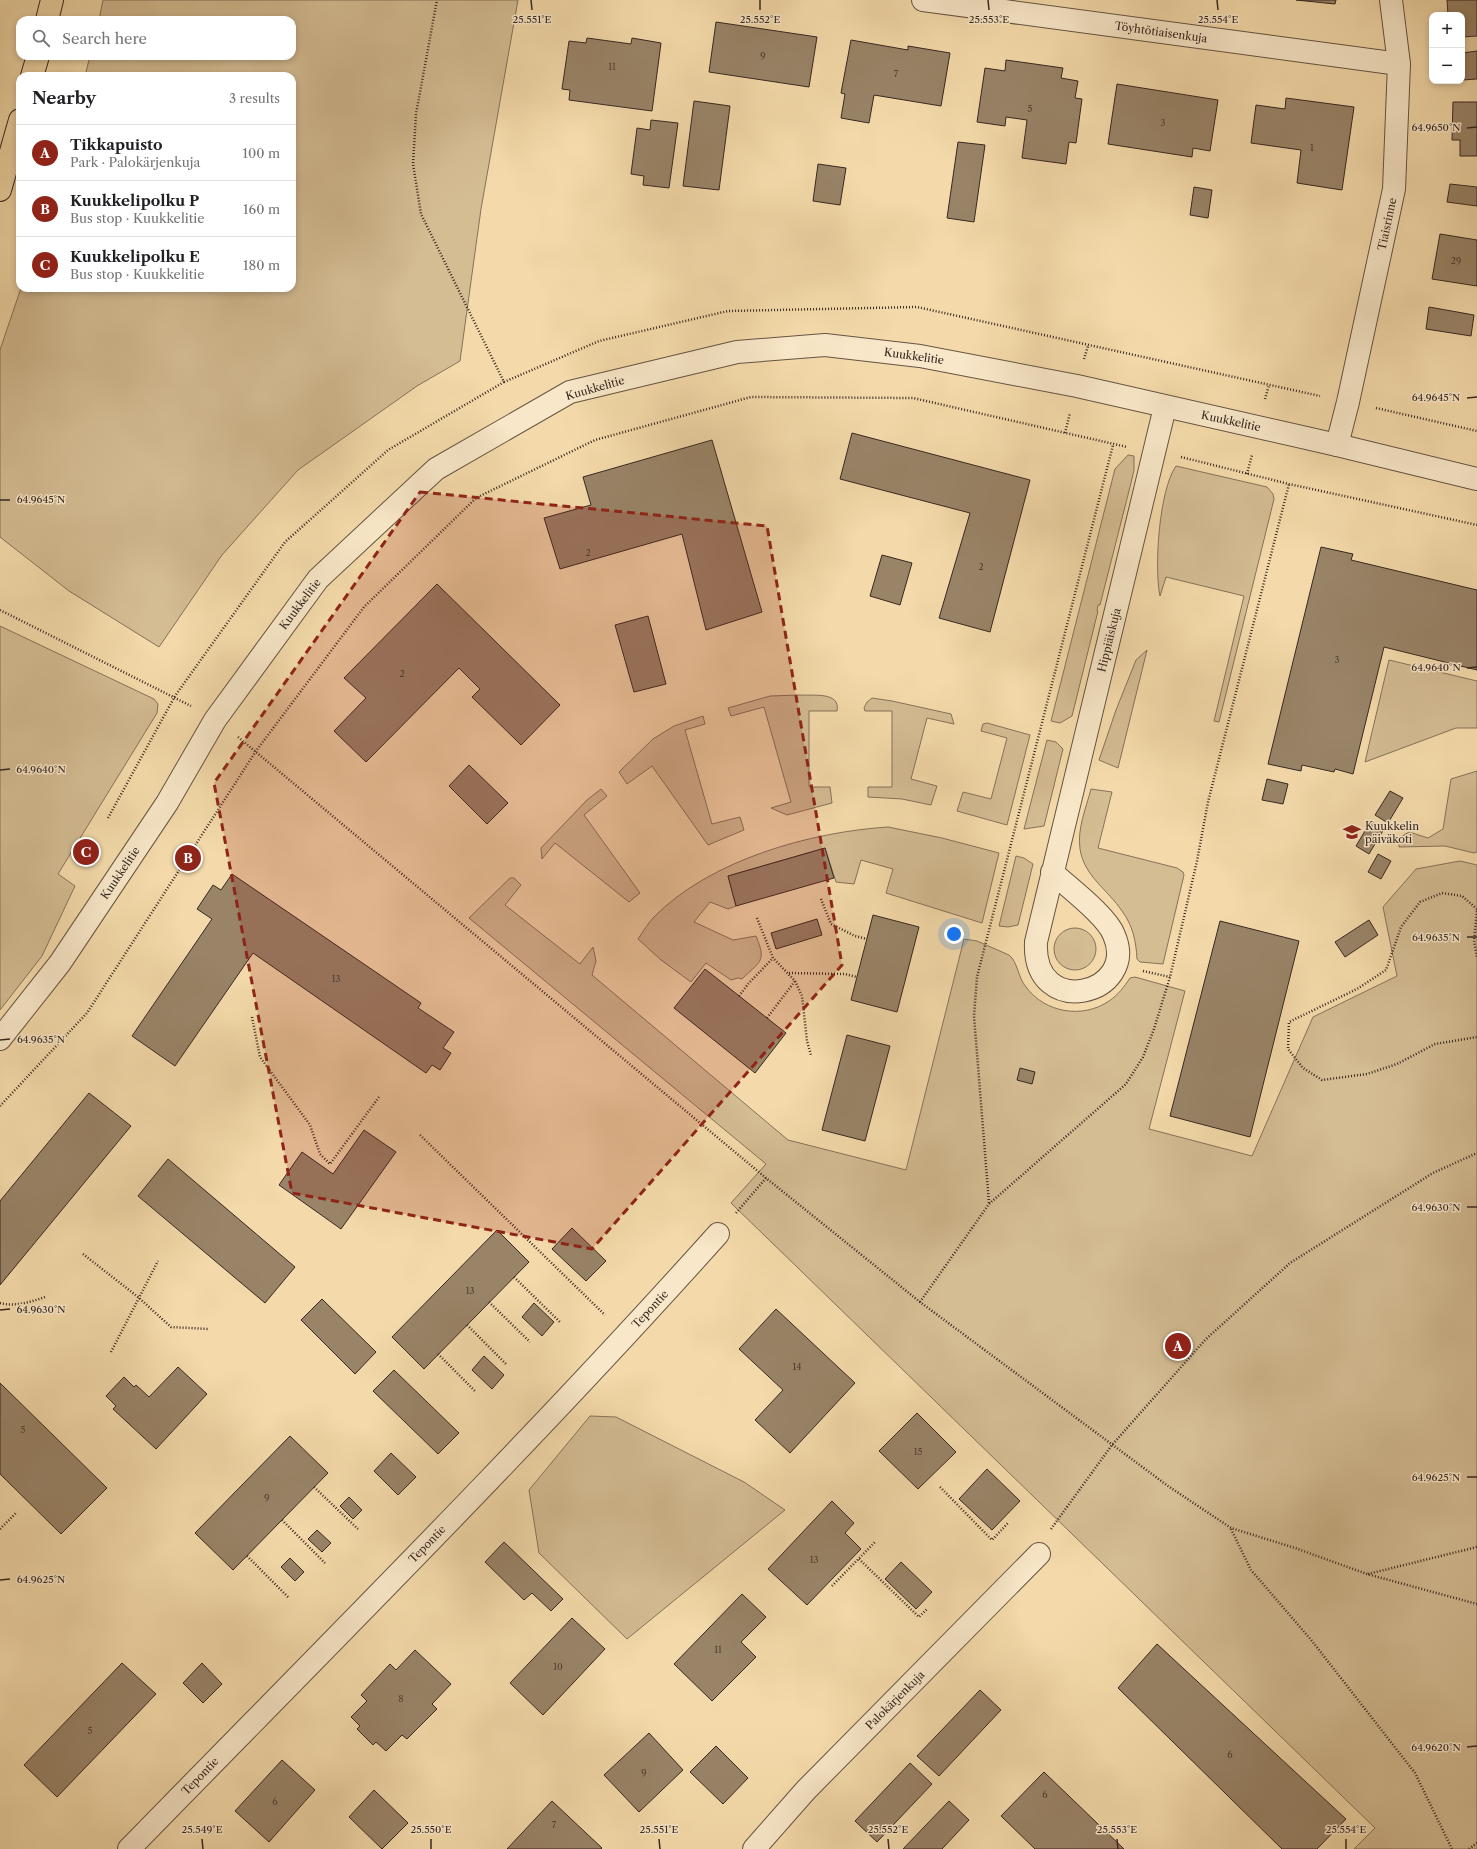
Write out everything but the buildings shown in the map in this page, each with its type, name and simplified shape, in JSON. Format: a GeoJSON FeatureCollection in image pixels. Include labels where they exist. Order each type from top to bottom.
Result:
{"type":"FeatureCollection","features":[{"type":"Feature","properties":{"kind":"main road"},"geometry":{"type":"LineString","coordinates":[[48,16],[52,0]]}},
{"type":"Feature","properties":{"kind":"main road"},"geometry":{"type":"LineString","coordinates":[[33,72],[37,60]]}},
{"type":"Feature","properties":{"kind":"main road"},"geometry":{"type":"LineString","coordinates":[[0,190],[16,134]]}},
{"type":"Feature","properties":{"kind":"street","name":"Töyhtötiaisenkuja"},"geometry":{"type":"LineString","coordinates":[[923,0],[1399,64]]}},
{"type":"Feature","properties":{"kind":"street","name":"Tiaisrinne"},"geometry":{"type":"LineString","coordinates":[[1337,445],[1394,189],[1399,64],[1391,0]]}},
{"type":"Feature","properties":{"kind":"street","name":"Kuukkelitie"},"geometry":{"type":"LineString","coordinates":[[0,1039],[60,963],[167,803],[215,720],[318,579],[436,469],[570,392],[737,352],[825,345],[920,356],[1076,386],[1337,445],[1477,479]]}},
{"type":"Feature","properties":{"kind":"street","name":"Hippiäiskuja"},"geometry":{"type":"LineString","coordinates":[[1052,872],[1106,922],[1114,935],[1118,950],[1116,964],[1109,976],[1099,986],[1086,992],[1072,993],[1059,989],[1047,981],[1039,970],[1035,956],[1036,942],[1052,872],[1165,407]]}},
{"type":"Feature","properties":{"kind":"street","name":"Tepontie"},"geometry":{"type":"LineString","coordinates":[[129,1849],[443,1527],[626,1335],[718,1234]]}},
{"type":"Feature","properties":{"kind":"street","name":"Palokärjenkuja"},"geometry":{"type":"LineString","coordinates":[[754,1849],[806,1790],[1039,1554]]}},
{"type":"Feature","properties":{"kind":"path"},"geometry":{"type":"LineString","coordinates":[[108,818],[175,696],[285,542],[388,450],[504,382],[421,214],[413,164],[416,114],[437,0]]}},
{"type":"Feature","properties":{"kind":"path"},"geometry":{"type":"LineString","coordinates":[[0,1106],[87,1013],[256,751],[364,607],[476,498],[595,440],[751,397],[913,398],[1113,445],[1154,451],[1289,484],[1477,525]]}},
{"type":"Feature","properties":{"kind":"path"},"geometry":{"type":"LineString","coordinates":[[989,1204],[974,1016],[977,977],[1113,445]]}},
{"type":"Feature","properties":{"kind":"path"},"geometry":{"type":"LineString","coordinates":[[920,1302],[989,1204],[1126,1084],[1143,1057],[1154,1030],[1170,977],[1197,861],[1208,802],[1289,484]]}},
{"type":"Feature","properties":{"kind":"path"},"geometry":{"type":"LineString","coordinates":[[0,610],[175,696],[215,720],[256,751],[766,1178],[920,1302],[1168,1486],[1231,1528],[1295,1548],[1367,1574],[1477,1604]]}},
{"type":"Feature","properties":{"kind":"path"},"geometry":{"type":"LineString","coordinates":[[1477,958],[1474,940],[1477,910],[1462,896],[1442,893],[1420,902],[1401,928],[1386,970],[1357,989],[1289,1022],[1288,1049],[1303,1068],[1322,1080],[1367,1074],[1397,1064],[1435,1044],[1477,1037]]}},
{"type":"Feature","properties":{"kind":"path"},"geometry":{"type":"LineString","coordinates":[[822,900],[831,924],[855,936],[867,940]]}},
{"type":"Feature","properties":{"kind":"path"},"geometry":{"type":"LineString","coordinates":[[757,918],[773,958],[789,973],[795,981],[802,996],[806,1018],[807,1041],[811,1055]]}},
{"type":"Feature","properties":{"kind":"path"},"geometry":{"type":"LineString","coordinates":[[739,996],[748,984],[773,958]]}},
{"type":"Feature","properties":{"kind":"path"},"geometry":{"type":"LineString","coordinates":[[789,973],[845,974],[857,977]]}},
{"type":"Feature","properties":{"kind":"path"},"geometry":{"type":"LineString","coordinates":[[767,1018],[795,981]]}},
{"type":"Feature","properties":{"kind":"path"},"geometry":{"type":"LineString","coordinates":[[252,1016],[260,1057],[310,1125],[320,1154],[330,1164],[379,1097]]}},
{"type":"Feature","properties":{"kind":"path"},"geometry":{"type":"LineString","coordinates":[[420,1135],[626,1335]]}},
{"type":"Feature","properties":{"kind":"path"},"geometry":{"type":"LineString","coordinates":[[1039,1554],[1050,1531],[1112,1445],[1205,1340],[1290,1263],[1433,1173],[1477,1153]]}},
{"type":"Feature","properties":{"kind":"path"},"geometry":{"type":"LineString","coordinates":[[718,1234],[766,1178]]}},
{"type":"Feature","properties":{"kind":"path"},"geometry":{"type":"LineString","coordinates":[[83,1254],[138,1297],[171,1327],[208,1329]]}},
{"type":"Feature","properties":{"kind":"path"},"geometry":{"type":"LineString","coordinates":[[110,1352],[158,1261]]}},
{"type":"Feature","properties":{"kind":"path"},"geometry":{"type":"LineString","coordinates":[[514,1277],[561,1323]]}},
{"type":"Feature","properties":{"kind":"path"},"geometry":{"type":"LineString","coordinates":[[0,1303],[7,1305],[30,1302],[45,1297]]}},
{"type":"Feature","properties":{"kind":"path"},"geometry":{"type":"LineString","coordinates":[[489,1302],[530,1342]]}},
{"type":"Feature","properties":{"kind":"path"},"geometry":{"type":"LineString","coordinates":[[467,1325],[506,1364]]}},
{"type":"Feature","properties":{"kind":"path"},"geometry":{"type":"LineString","coordinates":[[438,1354],[475,1391]]}},
{"type":"Feature","properties":{"kind":"path"},"geometry":{"type":"LineString","coordinates":[[314,1487],[358,1530]]}},
{"type":"Feature","properties":{"kind":"path"},"geometry":{"type":"LineString","coordinates":[[940,1487],[992,1540],[1008,1523]]}},
{"type":"Feature","properties":{"kind":"path"},"geometry":{"type":"LineString","coordinates":[[0,1529],[16,1513]]}},
{"type":"Feature","properties":{"kind":"path"},"geometry":{"type":"LineString","coordinates":[[282,1520],[325,1562]]}},
{"type":"Feature","properties":{"kind":"path"},"geometry":{"type":"LineString","coordinates":[[1231,1528],[1250,1570],[1312,1641],[1416,1773],[1452,1849]]}},
{"type":"Feature","properties":{"kind":"path"},"geometry":{"type":"LineString","coordinates":[[832,1586],[876,1541]]}},
{"type":"Feature","properties":{"kind":"path"},"geometry":{"type":"LineString","coordinates":[[1367,1574],[1477,1547]]}},
{"type":"Feature","properties":{"kind":"path"},"geometry":{"type":"LineString","coordinates":[[247,1556],[289,1598]]}},
{"type":"Feature","properties":{"kind":"path"},"geometry":{"type":"LineString","coordinates":[[859,1559],[919,1617],[927,1609]]}},
{"type":"Feature","properties":{"kind":"path"},"geometry":{"type":"LineString","coordinates":[[1468,1849],[1477,1843]]}},
{"type":"Feature","properties":{"kind":"highlighted area"},"geometry":{"type":"Polygon","coordinates":[[[420,492],[767,526],[842,965],[592,1249],[292,1193],[214,783],[420,492]]]}},
{"type":"Feature","properties":{"kind":"shaded area"},"geometry":{"type":"Polygon","coordinates":[[[103,0],[518,0],[481,209],[460,361],[417,386],[298,470],[222,555],[159,647],[69,591],[0,537],[0,350],[20,292],[296,292],[296,72],[86,72],[89,60],[296,60],[296,16],[100,16],[103,0]]]}},
{"type":"Feature","properties":{"kind":"shaded area"},"geometry":{"type":"Polygon","coordinates":[[[1128,455],[1134,456],[1134,470],[1100,605],[1098,605],[1098,611],[1072,716],[1060,723],[1051,721],[1115,469],[1128,455]]]}},
{"type":"Feature","properties":{"kind":"shaded area"},"geometry":{"type":"Polygon","coordinates":[[[1176,466],[1267,487],[1273,494],[1274,499],[1219,722],[1214,721],[1244,596],[1166,577],[1160,596],[1158,583],[1159,530],[1165,492],[1170,477],[1176,466]]]}},
{"type":"Feature","properties":{"kind":"shaded area"},"geometry":{"type":"Polygon","coordinates":[[[0,626],[154,699],[158,704],[157,713],[58,874],[75,886],[42,956],[0,1010],[0,626]]]}},
{"type":"Feature","properties":{"kind":"shaded area"},"geometry":{"type":"Polygon","coordinates":[[[1147,650],[1118,768],[1099,760],[1116,710],[1136,660],[1147,650]]]}},
{"type":"Feature","properties":{"kind":"shaded area"},"geometry":{"type":"Polygon","coordinates":[[[1389,660],[1477,681],[1477,728],[1456,728],[1365,762],[1389,660]]]}},
{"type":"Feature","properties":{"kind":"shaded area"},"geometry":{"type":"Polygon","coordinates":[[[818,695],[830,697],[835,700],[837,705],[837,711],[809,711],[809,787],[830,787],[832,803],[787,815],[771,808],[791,802],[764,707],[731,716],[728,708],[770,696],[818,695]]]}},
{"type":"Feature","properties":{"kind":"shaded area"},"geometry":{"type":"Polygon","coordinates":[[[872,698],[951,714],[954,724],[927,718],[911,779],[937,786],[931,805],[902,799],[868,797],[868,787],[892,787],[892,711],[865,711],[864,708],[867,702],[872,698]]]}},
{"type":"Feature","properties":{"kind":"shaded area"},"geometry":{"type":"Polygon","coordinates":[[[703,716],[705,724],[685,730],[712,824],[740,817],[744,830],[708,845],[652,766],[627,784],[619,772],[653,739],[674,726],[703,716]]]}},
{"type":"Feature","properties":{"kind":"shaded area"},"geometry":{"type":"Polygon","coordinates":[[[987,723],[1030,735],[1007,825],[957,811],[963,792],[991,799],[1007,738],[981,731],[983,724],[987,723]]]}},
{"type":"Feature","properties":{"kind":"shaded area"},"geometry":{"type":"Polygon","coordinates":[[[1047,740],[1056,742],[1063,749],[1044,826],[1024,829],[1047,740]]]}},
{"type":"Feature","properties":{"kind":"shaded area"},"geometry":{"type":"Polygon","coordinates":[[[1477,771],[1477,852],[1474,853],[1445,846],[1399,847],[1399,838],[1409,832],[1428,838],[1443,829],[1451,779],[1477,771]]]}},
{"type":"Feature","properties":{"kind":"shaded area"},"geometry":{"type":"Polygon","coordinates":[[[601,789],[607,796],[584,815],[640,893],[629,902],[555,843],[542,859],[541,848],[587,800],[601,789]]]}},
{"type":"Feature","properties":{"kind":"shaded area"},"geometry":{"type":"Polygon","coordinates":[[[1091,789],[1112,792],[1098,848],[1177,868],[1183,872],[1184,875],[1163,964],[1140,962],[1137,959],[1135,940],[1129,922],[1116,903],[1091,875],[1082,859],[1079,841],[1082,819],[1091,789]]]}},
{"type":"Feature","properties":{"kind":"shaded area"},"geometry":{"type":"Polygon","coordinates":[[[888,827],[942,838],[999,853],[982,923],[886,893],[893,869],[861,860],[854,884],[836,882],[825,848],[728,876],[736,906],[728,909],[710,902],[694,922],[733,940],[756,936],[761,951],[760,960],[742,979],[738,978],[731,980],[706,963],[691,982],[661,960],[638,939],[654,917],[677,897],[703,880],[732,865],[763,852],[826,835],[888,827]]]}},
{"type":"Feature","properties":{"kind":"shaded area"},"geometry":{"type":"Polygon","coordinates":[[[1016,856],[1024,858],[1033,864],[1018,925],[1008,927],[999,926],[1016,856]]]}},
{"type":"Feature","properties":{"kind":"shaded area"},"geometry":{"type":"Polygon","coordinates":[[[1460,861],[1477,865],[1477,1849],[1354,1849],[1375,1828],[731,1203],[766,1164],[469,918],[510,878],[514,878],[521,885],[505,905],[580,964],[593,947],[596,961],[592,975],[788,1140],[906,1170],[964,939],[977,941],[1009,955],[1012,958],[1026,987],[1043,1003],[1054,1008],[1076,1011],[1099,1007],[1115,996],[1130,978],[1135,977],[1185,991],[1149,1129],[1252,1156],[1313,1017],[1397,976],[1383,907],[1416,869],[1460,861]]]}},
{"type":"Feature","properties":{"kind":"shaded area"},"geometry":{"type":"Polygon","coordinates":[[[1075,928],[1090,934],[1096,949],[1090,964],[1075,970],[1060,964],[1054,949],[1060,934],[1075,928]]]}},
{"type":"Feature","properties":{"kind":"shaded area"},"geometry":{"type":"Polygon","coordinates":[[[590,1416],[616,1417],[744,1482],[785,1510],[627,1639],[539,1553],[529,1490],[590,1416]]]}},
{"type":"Feature","properties":{"kind":"place","name":"Kuukkelin päiväkoti"},"geometry":{"type":"Point","coordinates":[1352,832]}},
{"type":"Feature","properties":{"kind":"place","name":"Kuukkelipolku E"},"geometry":{"type":"Point","coordinates":[86,852]}},
{"type":"Feature","properties":{"kind":"place","name":"Kuukkelipolku P"},"geometry":{"type":"Point","coordinates":[188,858]}},
{"type":"Feature","properties":{"kind":"place","name":"Tikkapuisto"},"geometry":{"type":"Point","coordinates":[1178,1346]}}]}
